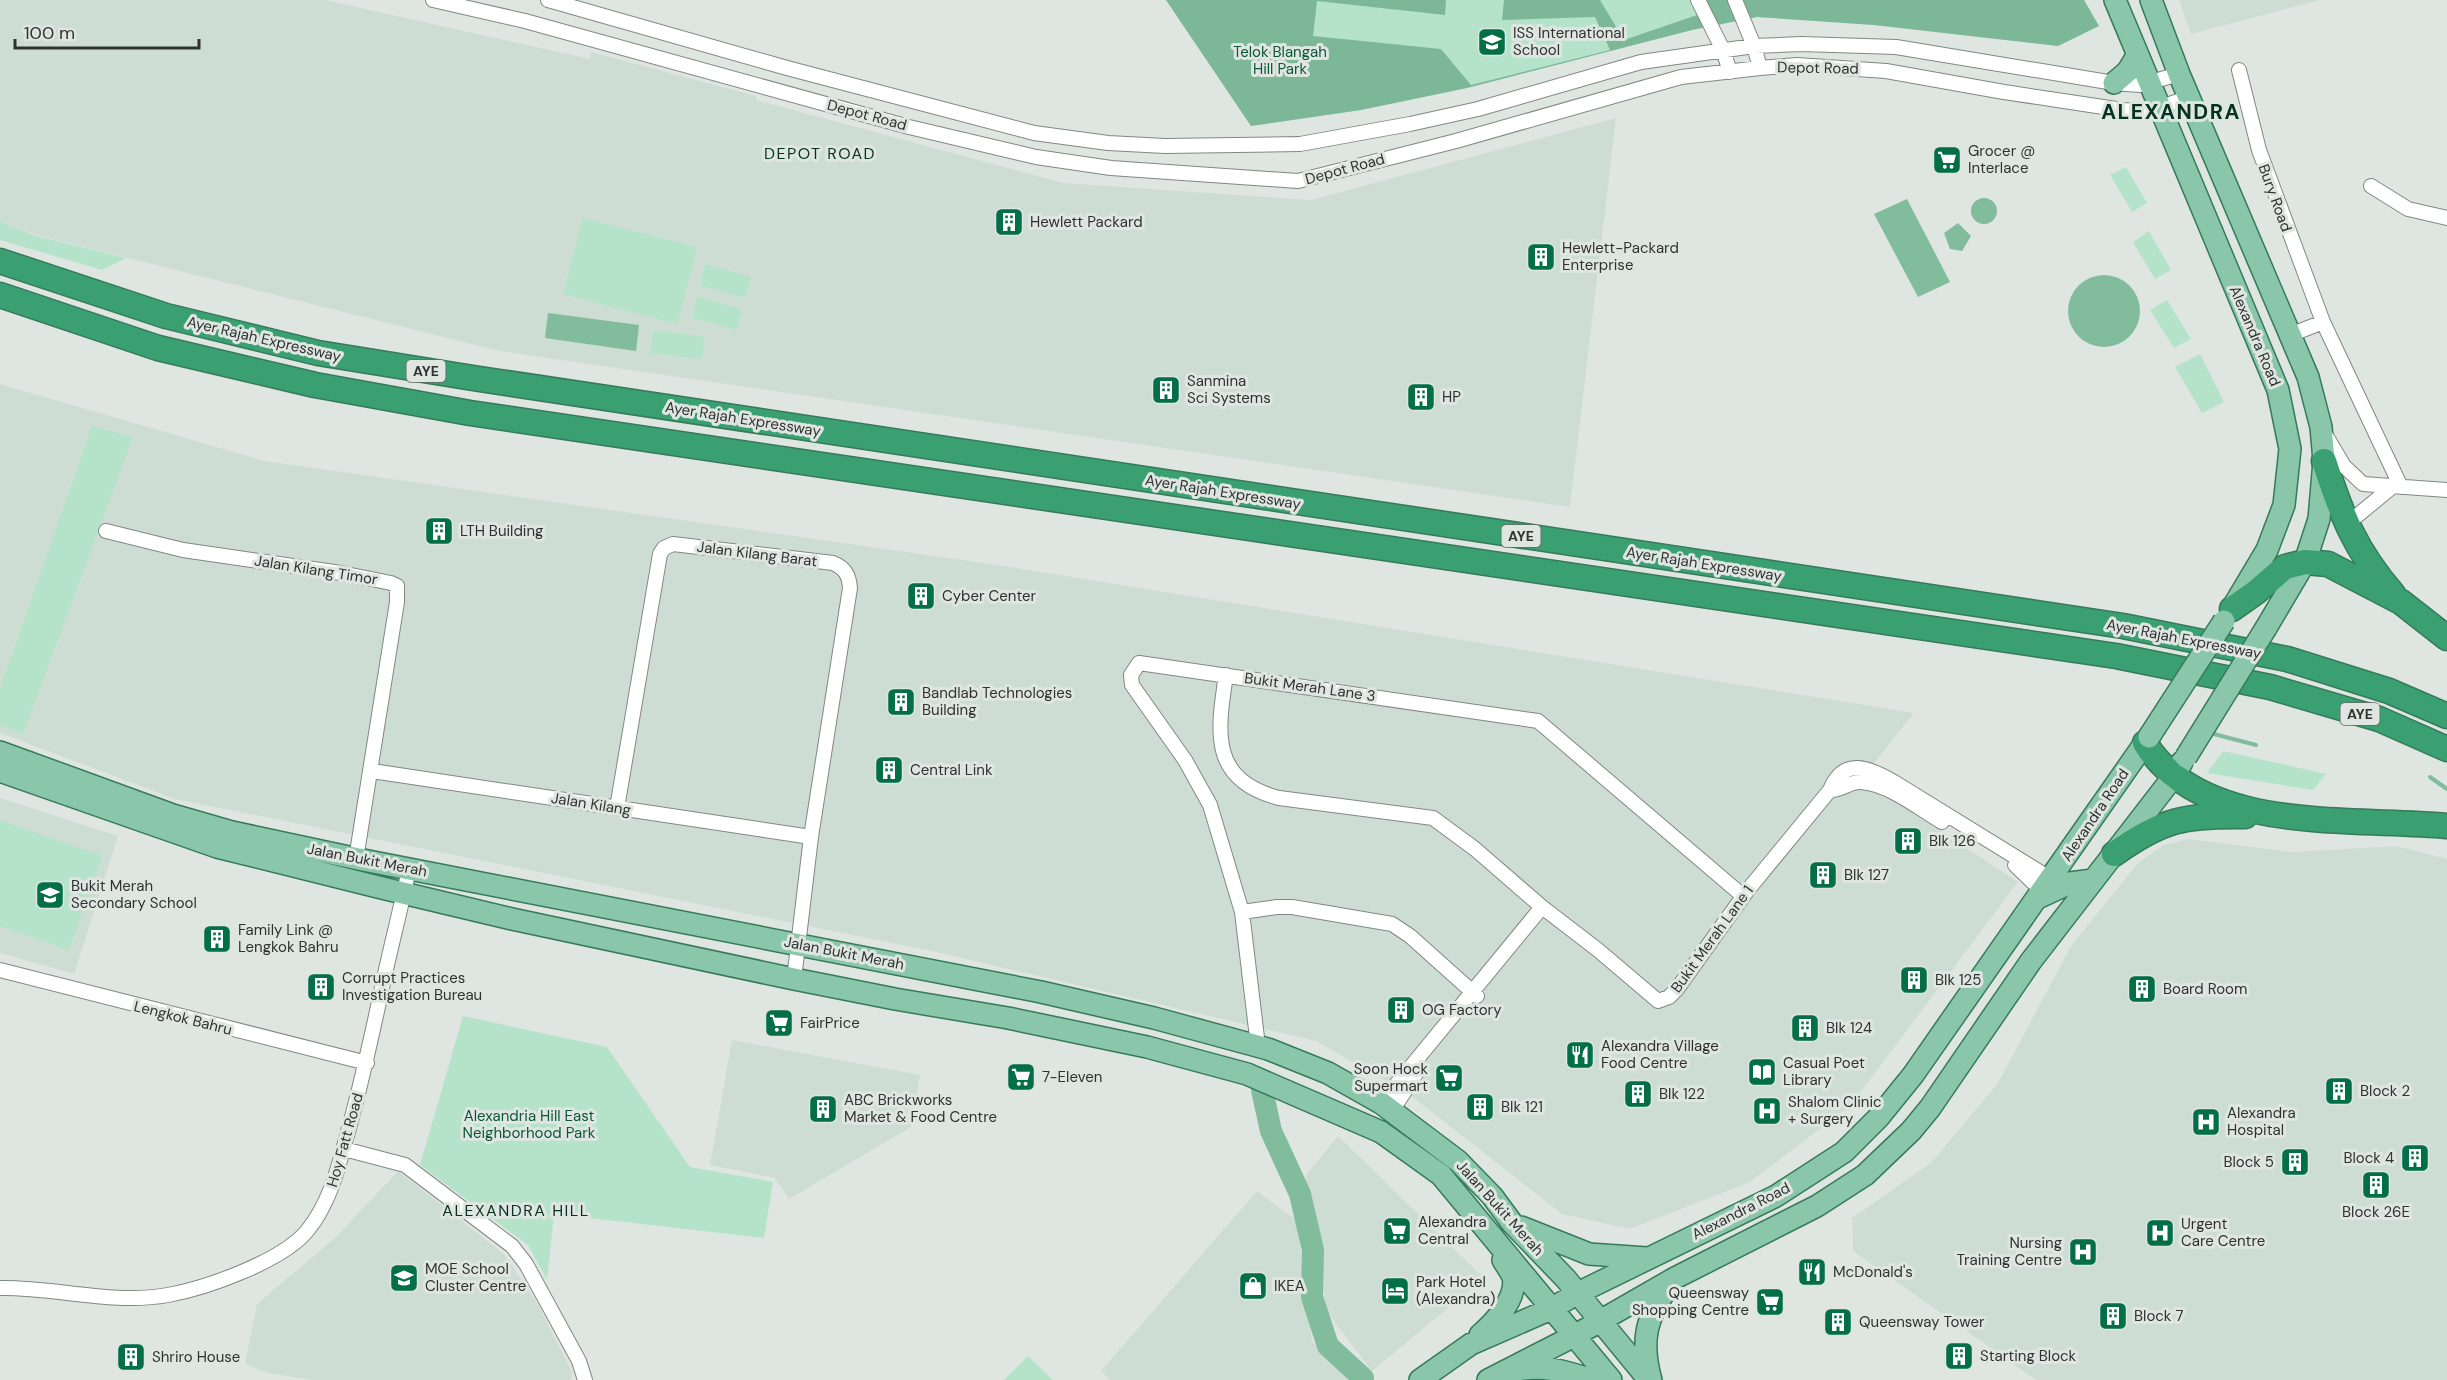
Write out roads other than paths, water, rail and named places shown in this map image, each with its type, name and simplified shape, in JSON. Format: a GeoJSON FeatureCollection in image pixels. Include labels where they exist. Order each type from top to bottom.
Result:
{"type":"FeatureCollection","features":[{"type":"Feature","properties":{"kind":"highway","name":"Ayer Rajah Expressway"},"geometry":{"type":"LineString","coordinates":[[0,261],[166,316],[318,353],[484,380],[2123,626],[2287,659],[2389,691],[2447,716]]}},
{"type":"Feature","properties":{"kind":"highway","name":"Ayer Rajah Expressway"},"geometry":{"type":"LineString","coordinates":[[0,295],[158,348],[315,385],[470,413],[2116,656],[2270,687],[2379,719],[2447,749]]}},
{"type":"Feature","properties":{"kind":"highway"},"geometry":{"type":"LineString","coordinates":[[2324,461],[2347,524],[2378,575],[2401,602]]}},
{"type":"Feature","properties":{"kind":"highway"},"geometry":{"type":"LineString","coordinates":[[2228,615],[2284,567],[2305,562],[2328,564],[2401,602],[2447,638]]}},
{"type":"Feature","properties":{"kind":"highway"},"geometry":{"type":"LineString","coordinates":[[2147,740],[2157,762],[2173,777],[2212,799],[2250,810],[2360,822],[2447,826]]}},
{"type":"Feature","properties":{"kind":"highway"},"geometry":{"type":"LineString","coordinates":[[2114,854],[2139,836],[2172,821],[2198,817],[2264,816],[2271,813]]}},
{"type":"Feature","properties":{"kind":"main road","name":"Alexandra Road"},"geometry":{"type":"LineString","coordinates":[[1420,1380],[1471,1344],[1551,1309],[1647,1258],[1776,1196],[1844,1152],[1879,1116],[1913,1075],[2044,890],[2147,740],[2267,550],[2284,505],[2290,449],[2278,390],[2115,0]]}},
{"type":"Feature","properties":{"kind":"main road","name":"Alexandra Road"},"geometry":{"type":"LineString","coordinates":[[1490,1378],[1574,1336],[1675,1278],[1817,1206],[1865,1175],[1911,1131],[1930,1108],[2031,962],[2173,777],[2305,562],[2319,519],[2324,461],[2321,427],[2308,377],[2179,74],[2151,0]]}},
{"type":"Feature","properties":{"kind":"main road"},"geometry":{"type":"LineString","coordinates":[[2114,83],[2128,71],[2137,56]]}},
{"type":"Feature","properties":{"kind":"main road","name":"Jalan Bukit Merah"},"geometry":{"type":"LineString","coordinates":[[0,752],[173,815],[232,832],[356,859],[1041,992],[1258,1046],[1328,1073],[1386,1107],[1441,1146],[1470,1172],[1512,1223],[1578,1293],[1650,1380]]}},
{"type":"Feature","properties":{"kind":"main road","name":"Jalan Bukit Merah"},"geometry":{"type":"LineString","coordinates":[[0,771],[217,847],[404,893],[512,919],[794,979],[1107,1039],[1247,1074],[1381,1132],[1441,1175],[1611,1380]]}},
{"type":"Feature","properties":{"kind":"main road"},"geometry":{"type":"LineString","coordinates":[[2044,890],[2093,880]]}},
{"type":"Feature","properties":{"kind":"main road"},"geometry":{"type":"LineString","coordinates":[[639,913],[637,922],[641,937],[650,945],[669,952]]}},
{"type":"Feature","properties":{"kind":"main road"},"geometry":{"type":"LineString","coordinates":[[1107,1039],[1114,1009]]}},
{"type":"Feature","properties":{"kind":"main road"},"geometry":{"type":"LineString","coordinates":[[1512,1223],[1589,1254],[1647,1258]]}},
{"type":"Feature","properties":{"kind":"main road"},"geometry":{"type":"LineString","coordinates":[[1471,1344],[1496,1321],[1510,1299],[1514,1279],[1492,1238]]}},
{"type":"Feature","properties":{"kind":"main road"},"geometry":{"type":"LineString","coordinates":[[1650,1380],[1645,1357],[1647,1327],[1657,1301],[1675,1278]]}},
{"type":"Feature","properties":{"kind":"main road"},"geometry":{"type":"LineString","coordinates":[[1490,1378],[1528,1368],[1561,1369],[1592,1380]]}},
{"type":"Feature","properties":{"kind":"street","name":"Depot Road"},"geometry":{"type":"LineString","coordinates":[[433,0],[525,21],[909,126],[1036,157],[1112,168],[1298,181],[1456,141],[1682,77],[1760,68],[1797,65],[1886,70],[2004,92],[2123,110],[2150,111],[2189,97]]}},
{"type":"Feature","properties":{"kind":"street","name":"Depot Road"},"geometry":{"type":"LineString","coordinates":[[548,0],[787,68],[1034,133],[1108,143],[1154,146],[1300,144],[1478,109],[1641,62],[1754,46],[1801,44],[1896,47],[2114,83],[2140,85],[2179,74]]}},
{"type":"Feature","properties":{"kind":"street"},"geometry":{"type":"LineString","coordinates":[[1698,0],[1723,50],[1730,72]]}},
{"type":"Feature","properties":{"kind":"street"},"geometry":{"type":"LineString","coordinates":[[1735,0],[1754,46],[1760,68]]}},
{"type":"Feature","properties":{"kind":"street","name":"Bury Road"},"geometry":{"type":"LineString","coordinates":[[2239,70],[2259,150],[2323,322],[2397,487]]}},
{"type":"Feature","properties":{"kind":"street"},"geometry":{"type":"LineString","coordinates":[[2371,186],[2408,209],[2447,218]]}},
{"type":"Feature","properties":{"kind":"street"},"geometry":{"type":"LineString","coordinates":[[2290,335],[2323,322]]}},
{"type":"Feature","properties":{"kind":"street"},"geometry":{"type":"LineString","coordinates":[[2321,427],[2344,466],[2363,484],[2447,490]]}},
{"type":"Feature","properties":{"kind":"street"},"geometry":{"type":"LineString","coordinates":[[2347,524],[2397,487]]}},
{"type":"Feature","properties":{"kind":"street","name":"Jalan Kilang Timor"},"geometry":{"type":"LineString","coordinates":[[106,531],[183,550],[341,573],[396,586],[397,602],[372,771],[356,859]]}},
{"type":"Feature","properties":{"kind":"street","name":"Jalan Kilang Barat"},"geometry":{"type":"LineString","coordinates":[[617,808],[660,554],[664,548],[668,545],[682,545],[833,562],[845,570],[850,588],[811,837],[794,979]]}},
{"type":"Feature","properties":{"kind":"street"},"geometry":{"type":"LineString","coordinates":[[1226,675],[1139,663],[1134,667],[1130,680],[1137,694],[1185,760],[1210,805],[1242,912],[1258,1046]]}},
{"type":"Feature","properties":{"kind":"street","name":"Bukit Merah Lane 3"},"geometry":{"type":"LineString","coordinates":[[1544,909],[1475,849],[1433,819],[1279,798],[1263,794],[1243,783],[1228,763],[1220,741],[1220,715],[1226,675],[1538,722],[1743,896]]}},
{"type":"Feature","properties":{"kind":"street","name":"Bukit Merah Lane 1"},"geometry":{"type":"LineString","coordinates":[[1544,909],[1598,950],[1658,1001],[1669,997],[1743,896],[1830,790],[1834,780],[1852,768],[1872,770],[2044,890]]}},
{"type":"Feature","properties":{"kind":"street","name":"Jalan Kilang"},"geometry":{"type":"LineString","coordinates":[[372,771],[811,837]]}},
{"type":"Feature","properties":{"kind":"street","name":"Hoy Fatt Road"},"geometry":{"type":"LineString","coordinates":[[0,1288],[110,1296],[160,1296],[195,1288],[249,1268],[271,1257],[306,1232],[329,1197],[344,1149],[367,1063],[409,869]]}},
{"type":"Feature","properties":{"kind":"street"},"geometry":{"type":"LineString","coordinates":[[1242,912],[1292,907],[1392,924],[1410,936],[1475,993]]}},
{"type":"Feature","properties":{"kind":"street"},"geometry":{"type":"LineString","coordinates":[[1386,1107],[1544,909]]}},
{"type":"Feature","properties":{"kind":"street","name":"Lengkok Bahru"},"geometry":{"type":"LineString","coordinates":[[0,970],[367,1063]]}},
{"type":"Feature","properties":{"kind":"street"},"geometry":{"type":"LineString","coordinates":[[344,1149],[405,1165],[512,1246],[526,1264],[574,1352],[585,1380]]}},
{"type":"Feature","properties":{"kind":"waterway"},"geometry":{"type":"LineString","coordinates":[[2210,733],[2256,745]]}},
{"type":"Feature","properties":{"kind":"waterway"},"geometry":{"type":"LineString","coordinates":[[2430,777],[2447,789]]}},
{"type":"Feature","properties":{"kind":"waterway"},"geometry":{"type":"LineString","coordinates":[[1262,1090],[1271,1131],[1300,1194],[1313,1250],[1312,1297],[1328,1346],[1363,1378]]}},
{"type":"Feature","properties":{"kind":"place","name":"ISS International School"},"geometry":{"type":"Point","coordinates":[1492,42]}},
{"type":"Feature","properties":{"kind":"place","name":"Grocer @ Interlace"},"geometry":{"type":"Point","coordinates":[1947,160]}},
{"type":"Feature","properties":{"kind":"place","name":"Hewlett Packard"},"geometry":{"type":"Point","coordinates":[1009,222]}},
{"type":"Feature","properties":{"kind":"place","name":"Hewlett-Packard Enterprise"},"geometry":{"type":"Point","coordinates":[1541,257]}},
{"type":"Feature","properties":{"kind":"place","name":"Sanmina Sci Systems"},"geometry":{"type":"Point","coordinates":[1166,390]}},
{"type":"Feature","properties":{"kind":"place","name":"HP"},"geometry":{"type":"Point","coordinates":[1421,397]}},
{"type":"Feature","properties":{"kind":"place","name":"LTH Building"},"geometry":{"type":"Point","coordinates":[439,531]}},
{"type":"Feature","properties":{"kind":"place","name":"Cyber Center"},"geometry":{"type":"Point","coordinates":[921,596]}},
{"type":"Feature","properties":{"kind":"place","name":"Bandlab Technologies Building"},"geometry":{"type":"Point","coordinates":[901,702]}},
{"type":"Feature","properties":{"kind":"place","name":"Central Link"},"geometry":{"type":"Point","coordinates":[889,770]}},
{"type":"Feature","properties":{"kind":"place","name":"Blk 126"},"geometry":{"type":"Point","coordinates":[1908,841]}},
{"type":"Feature","properties":{"kind":"place","name":"Blk 127"},"geometry":{"type":"Point","coordinates":[1823,875]}},
{"type":"Feature","properties":{"kind":"place","name":"Bukit Merah Secondary School"},"geometry":{"type":"Point","coordinates":[50,895]}},
{"type":"Feature","properties":{"kind":"place","name":"Family Link @ Lengkok Bahru"},"geometry":{"type":"Point","coordinates":[217,939]}},
{"type":"Feature","properties":{"kind":"place","name":"Blk 125"},"geometry":{"type":"Point","coordinates":[1914,980]}},
{"type":"Feature","properties":{"kind":"place","name":"Corrupt Practices Investigation Bureau"},"geometry":{"type":"Point","coordinates":[321,987]}},
{"type":"Feature","properties":{"kind":"place","name":"Board Room"},"geometry":{"type":"Point","coordinates":[2142,989]}},
{"type":"Feature","properties":{"kind":"place","name":"OG Factory"},"geometry":{"type":"Point","coordinates":[1401,1010]}},
{"type":"Feature","properties":{"kind":"place","name":"FairPrice"},"geometry":{"type":"Point","coordinates":[779,1023]}},
{"type":"Feature","properties":{"kind":"place","name":"Blk 124"},"geometry":{"type":"Point","coordinates":[1805,1028]}},
{"type":"Feature","properties":{"kind":"place","name":"Alexandra Village Food Centre"},"geometry":{"type":"Point","coordinates":[1580,1055]}},
{"type":"Feature","properties":{"kind":"place","name":"Casual Poet Library"},"geometry":{"type":"Point","coordinates":[1762,1072]}},
{"type":"Feature","properties":{"kind":"place","name":"7-Eleven"},"geometry":{"type":"Point","coordinates":[1021,1077]}},
{"type":"Feature","properties":{"kind":"place","name":"Soon Hock Supermart"},"geometry":{"type":"Point","coordinates":[1449,1078]}},
{"type":"Feature","properties":{"kind":"place","name":"Block 2"},"geometry":{"type":"Point","coordinates":[2339,1091]}},
{"type":"Feature","properties":{"kind":"place","name":"Blk 122"},"geometry":{"type":"Point","coordinates":[1638,1094]}},
{"type":"Feature","properties":{"kind":"place","name":"Blk 121"},"geometry":{"type":"Point","coordinates":[1480,1107]}},
{"type":"Feature","properties":{"kind":"place","name":"ABC Brickworks Market & Food Centre"},"geometry":{"type":"Point","coordinates":[823,1109]}},
{"type":"Feature","properties":{"kind":"place","name":"Shalom Clinic + Surgery"},"geometry":{"type":"Point","coordinates":[1767,1111]}},
{"type":"Feature","properties":{"kind":"place","name":"Alexandra Hospital"},"geometry":{"type":"Point","coordinates":[2206,1122]}},
{"type":"Feature","properties":{"kind":"place","name":"Block 4"},"geometry":{"type":"Point","coordinates":[2415,1158]}},
{"type":"Feature","properties":{"kind":"place","name":"Block 5"},"geometry":{"type":"Point","coordinates":[2295,1162]}},
{"type":"Feature","properties":{"kind":"place","name":"Block 26E"},"geometry":{"type":"Point","coordinates":[2376,1185]}},
{"type":"Feature","properties":{"kind":"place","name":"Alexandra Central"},"geometry":{"type":"Point","coordinates":[1397,1231]}},
{"type":"Feature","properties":{"kind":"place","name":"Urgent Care Centre"},"geometry":{"type":"Point","coordinates":[2160,1233]}},
{"type":"Feature","properties":{"kind":"place","name":"Nursing Training Centre"},"geometry":{"type":"Point","coordinates":[2083,1252]}},
{"type":"Feature","properties":{"kind":"place","name":"McDonald's"},"geometry":{"type":"Point","coordinates":[1812,1272]}},
{"type":"Feature","properties":{"kind":"place","name":"MOE School Cluster Centre"},"geometry":{"type":"Point","coordinates":[404,1278]}},
{"type":"Feature","properties":{"kind":"place","name":"IKEA"},"geometry":{"type":"Point","coordinates":[1253,1286]}},
{"type":"Feature","properties":{"kind":"place","name":"Park Hotel (Alexandra)"},"geometry":{"type":"Point","coordinates":[1395,1291]}},
{"type":"Feature","properties":{"kind":"place","name":"Queensway Shopping Centre"},"geometry":{"type":"Point","coordinates":[1770,1302]}},
{"type":"Feature","properties":{"kind":"place","name":"Block 7"},"geometry":{"type":"Point","coordinates":[2113,1316]}},
{"type":"Feature","properties":{"kind":"place","name":"Queensway Tower"},"geometry":{"type":"Point","coordinates":[1838,1322]}},
{"type":"Feature","properties":{"kind":"place","name":"Starting Block"},"geometry":{"type":"Point","coordinates":[1959,1356]}},
{"type":"Feature","properties":{"kind":"place","name":"Shriro House"},"geometry":{"type":"Point","coordinates":[131,1357]}},
{"type":"Feature","properties":{"kind":"district","name":"ALEXANDRA"},"geometry":{"type":"Point","coordinates":[2171,112]}},
{"type":"Feature","properties":{"kind":"district","name":"DEPOT ROAD"},"geometry":{"type":"Point","coordinates":[820,153]}},
{"type":"Feature","properties":{"kind":"district","name":"ALEXANDRA HILL"},"geometry":{"type":"Point","coordinates":[516,1210]}},
{"type":"Feature","properties":{"kind":"park label","name":"Telok Blangah Hill Park"},"geometry":{"type":"Point","coordinates":[1280,60]}},
{"type":"Feature","properties":{"kind":"park label","name":"Alexandria Hill East Neighborhood Park"},"geometry":{"type":"Point","coordinates":[529,1124]}}]}
